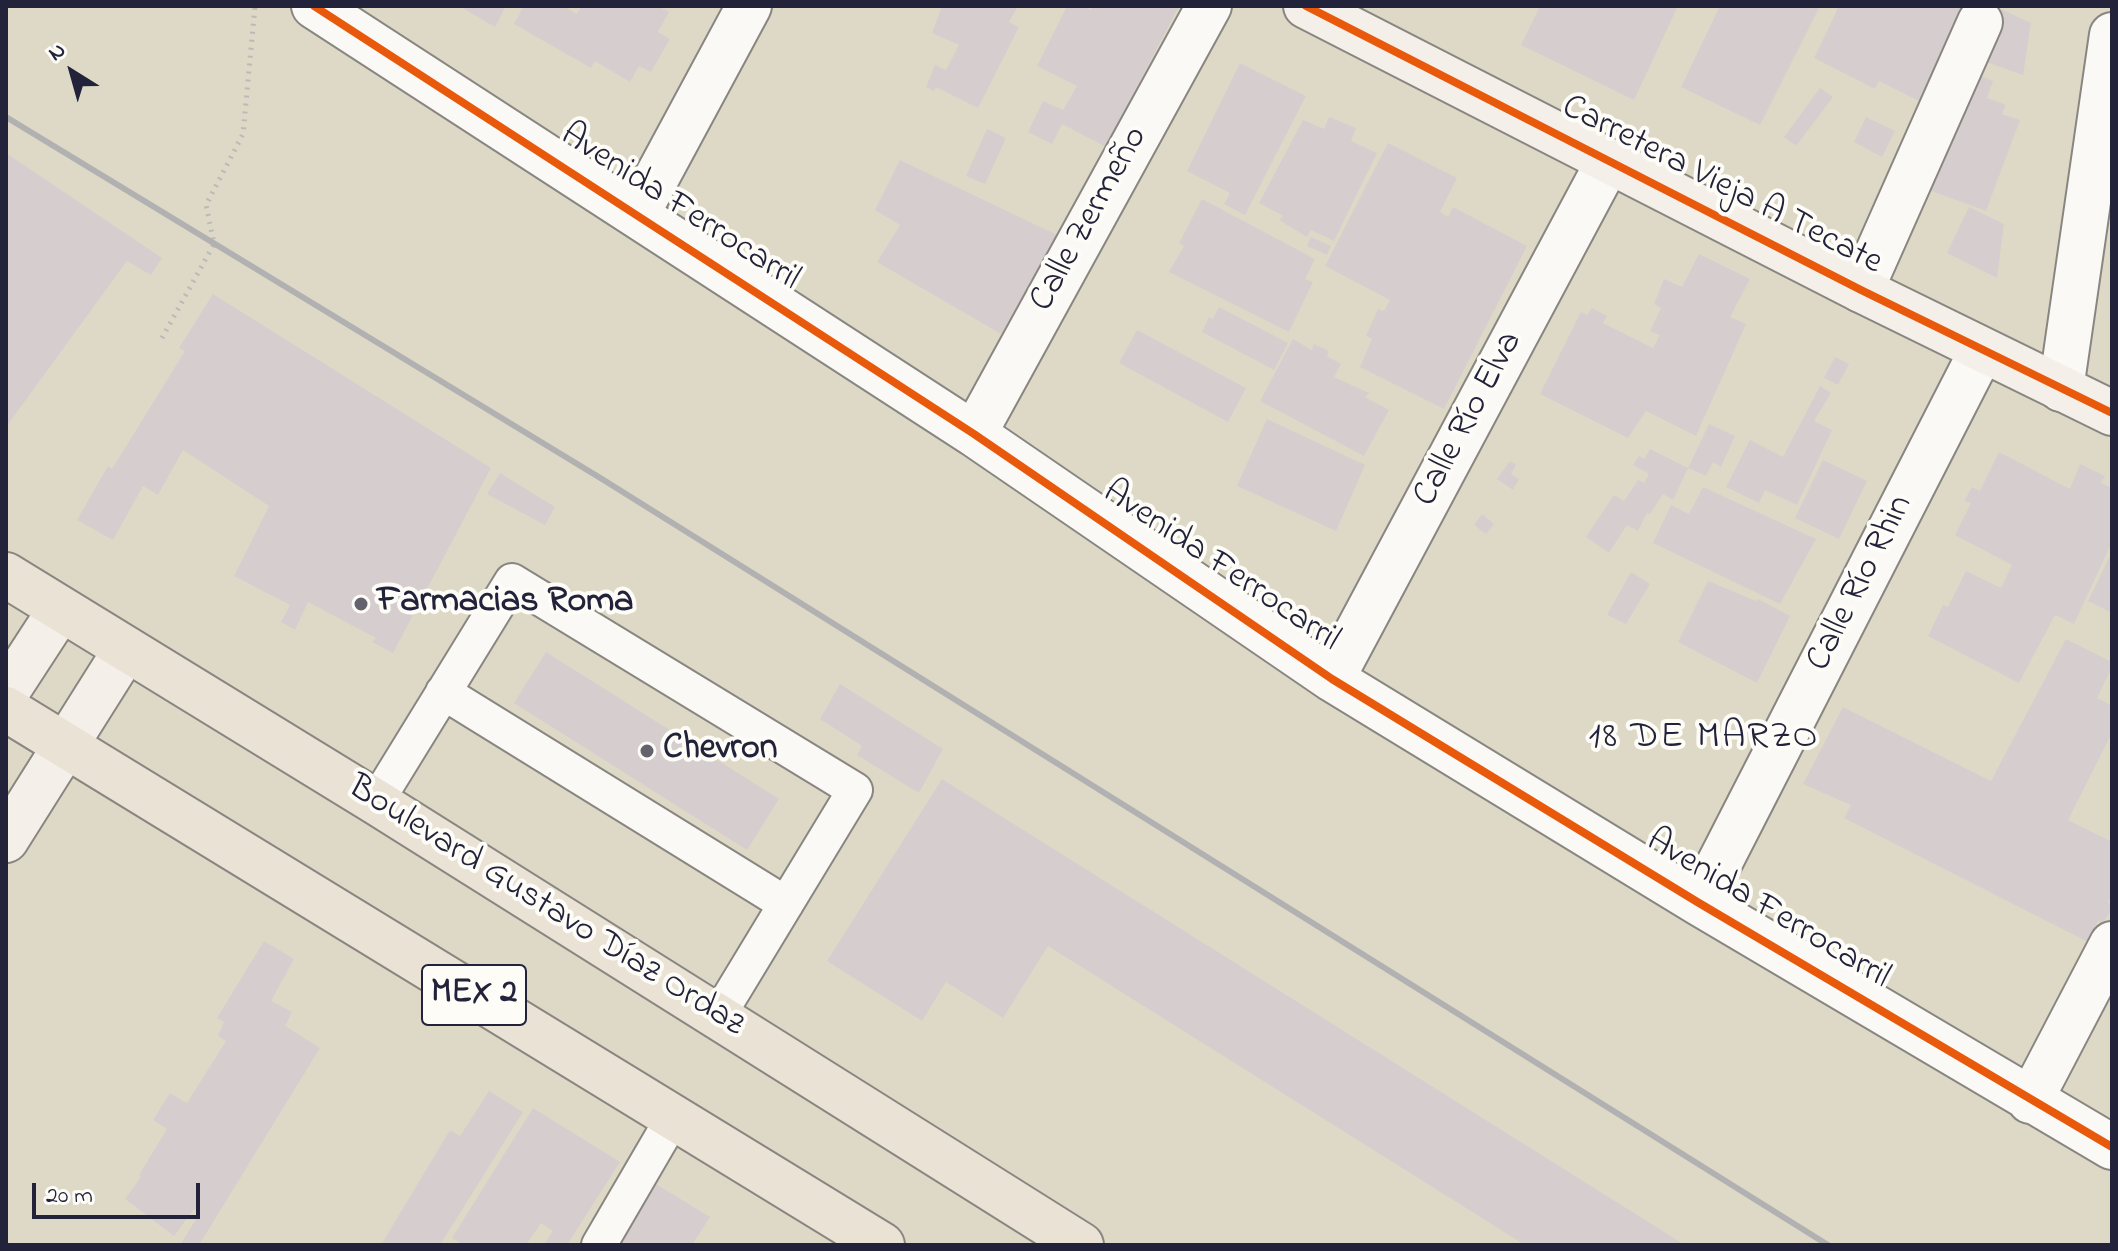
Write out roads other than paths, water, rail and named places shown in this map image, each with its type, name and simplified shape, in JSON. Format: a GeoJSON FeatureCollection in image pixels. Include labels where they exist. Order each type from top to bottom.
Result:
{"type":"FeatureCollection","features":[{"type":"Feature","properties":{"kind":"main road","name":"Boulevard Gustavo Díaz Ordaz"},"geometry":{"type":"LineString","coordinates":[[6,575],[125,651],[376,802],[1081,1245]]}},
{"type":"Feature","properties":{"kind":"main road","name":"MEX 2"},"geometry":{"type":"LineString","coordinates":[[6,709],[882,1245]]}},
{"type":"Feature","properties":{"kind":"street","name":"Avenida Ferrocarril"},"geometry":{"type":"LineString","coordinates":[[314,6],[974,434],[1332,679],[1699,903],[2112,1147]]}},
{"type":"Feature","properties":{"kind":"street"},"geometry":{"type":"LineString","coordinates":[[637,214],[749,6]]}},
{"type":"Feature","properties":{"kind":"street","name":"Calle Zermeño"},"geometry":{"type":"LineString","coordinates":[[974,434],[1209,6]]}},
{"type":"Feature","properties":{"kind":"street","name":"Carretera Vieja A Tecate"},"geometry":{"type":"LineString","coordinates":[[1306,6],[1861,290],[2112,413]]}},
{"type":"Feature","properties":{"kind":"street"},"geometry":{"type":"LineString","coordinates":[[1861,290],[1980,22]]}},
{"type":"Feature","properties":{"kind":"street"},"geometry":{"type":"LineString","coordinates":[[2061,389],[2112,35]]}},
{"type":"Feature","properties":{"kind":"street","name":"Calle Río Elva"},"geometry":{"type":"LineString","coordinates":[[1332,679],[1608,162]]}},
{"type":"Feature","properties":{"kind":"street","name":"Calle Río Rhin"},"geometry":{"type":"LineString","coordinates":[[1699,903],[1982,350]]}},
{"type":"Feature","properties":{"kind":"street"},"geometry":{"type":"LineString","coordinates":[[6,693],[60,610]]}},
{"type":"Feature","properties":{"kind":"street"},"geometry":{"type":"LineString","coordinates":[[6,840],[125,651]]}},
{"type":"Feature","properties":{"kind":"street"},"geometry":{"type":"LineString","coordinates":[[2030,1101],[2112,944]]}},
{"type":"Feature","properties":{"kind":"lane"},"geometry":{"type":"LineString","coordinates":[[376,802],[512,581],[855,790],[718,1016]]}},
{"type":"Feature","properties":{"kind":"lane"},"geometry":{"type":"LineString","coordinates":[[443,692],[786,904]]}},
{"type":"Feature","properties":{"kind":"lane"},"geometry":{"type":"LineString","coordinates":[[599,1245],[673,1118]]}},
{"type":"Feature","properties":{"kind":"railway"},"geometry":{"type":"LineString","coordinates":[[6,117],[602,479],[1828,1245]]}},
{"type":"Feature","properties":{"kind":"place","name":"Farmacias Roma"},"geometry":{"type":"Point","coordinates":[361,604]}},
{"type":"Feature","properties":{"kind":"place","name":"Chevron"},"geometry":{"type":"Point","coordinates":[647,751]}},
{"type":"Feature","properties":{"kind":"district","name":"18 DE MARZO"},"geometry":{"type":"Point","coordinates":[1704,740]}}]}
